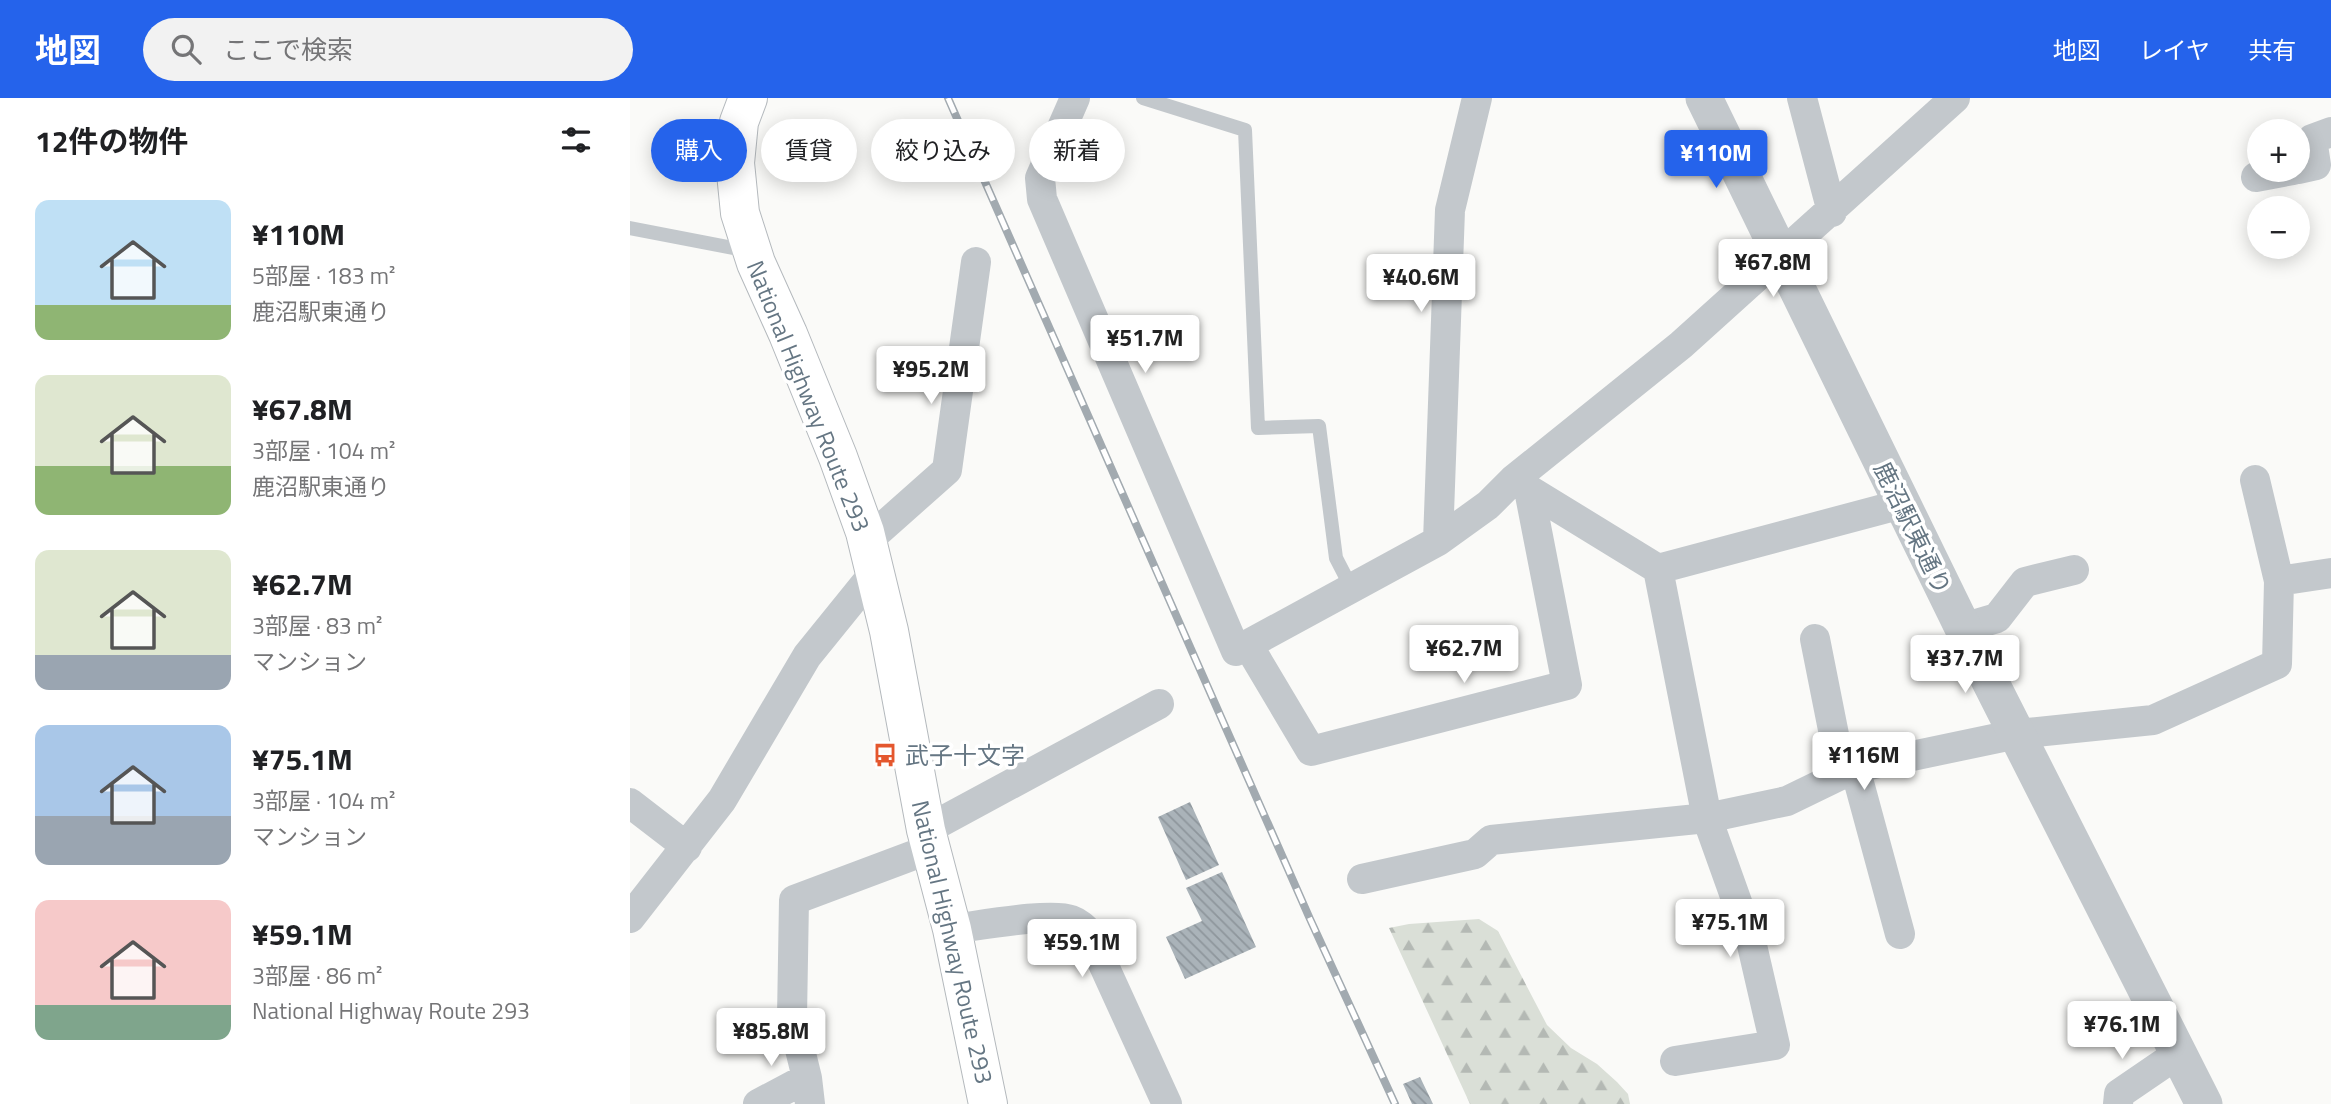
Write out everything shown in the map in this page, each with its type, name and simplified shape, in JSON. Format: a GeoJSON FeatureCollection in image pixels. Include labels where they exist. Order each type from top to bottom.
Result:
{"type":"FeatureCollection","features":[{"type":"Feature","properties":{"kind":"highway","name":"National Highway Route 293"},"geometry":{"type":"LineString","coordinates":[[748,98],[739,122],[735,163],[740,213],[752,252],[838,457],[871,556],[889,631],[928,839],[952,929],[988,1104]]}},
{"type":"Feature","properties":{"kind":"street"},"geometry":{"type":"LineString","coordinates":[[1075,98],[1040,178],[1042,198],[1236,651],[1438,541],[1521,485],[1832,212],[1938,105]]}},
{"type":"Feature","properties":{"kind":"street"},"geometry":{"type":"LineString","coordinates":[[1438,541],[1450,210],[1477,98]]}},
{"type":"Feature","properties":{"kind":"street","name":"鹿沼駅東通り"},"geometry":{"type":"LineString","coordinates":[[1704,98],[1963,628],[2204,1104]]}},
{"type":"Feature","properties":{"kind":"street"},"geometry":{"type":"LineString","coordinates":[[1802,98],[1832,212]]}},
{"type":"Feature","properties":{"kind":"street"},"geometry":{"type":"LineString","coordinates":[[2310,166],[2316,165],[2312,139],[2331,132]]}},
{"type":"Feature","properties":{"kind":"street"},"geometry":{"type":"LineString","coordinates":[[630,918],[722,800],[807,656],[871,556],[947,470],[976,262]]}},
{"type":"Feature","properties":{"kind":"street"},"geometry":{"type":"LineString","coordinates":[[1362,879],[1475,854],[1491,840],[1707,818],[1787,801],[1849,771],[2017,734],[2153,720],[2277,664],[2279,581],[2255,480]]}},
{"type":"Feature","properties":{"kind":"street"},"geometry":{"type":"LineString","coordinates":[[1248,645],[1311,751],[1567,685],[1521,485]]}},
{"type":"Feature","properties":{"kind":"street"},"geometry":{"type":"LineString","coordinates":[[1521,485],[1658,569],[1902,504]]}},
{"type":"Feature","properties":{"kind":"street"},"geometry":{"type":"LineString","coordinates":[[1658,569],[1707,818],[1751,941],[1775,1045],[1675,1061]]}},
{"type":"Feature","properties":{"kind":"street"},"geometry":{"type":"LineString","coordinates":[[1963,628],[1997,618],[2025,582],[2074,570]]}},
{"type":"Feature","properties":{"kind":"street"},"geometry":{"type":"LineString","coordinates":[[2279,581],[2331,573]]}},
{"type":"Feature","properties":{"kind":"street"},"geometry":{"type":"LineString","coordinates":[[1815,639],[1849,771],[1900,934]]}},
{"type":"Feature","properties":{"kind":"street"},"geometry":{"type":"LineString","coordinates":[[758,1104],[809,1091],[792,1017],[794,900],[928,839],[1159,704]]}},
{"type":"Feature","properties":{"kind":"street"},"geometry":{"type":"LineString","coordinates":[[630,803],[687,848]]}},
{"type":"Feature","properties":{"kind":"street"},"geometry":{"type":"LineString","coordinates":[[952,929],[1049,917],[1071,919],[1081,925],[1089,933],[1167,1104]]}},
{"type":"Feature","properties":{"kind":"street"},"geometry":{"type":"LineString","coordinates":[[2118,1104],[2119,1094],[2179,1053]]}},
{"type":"Feature","properties":{"kind":"lane"},"geometry":{"type":"LineString","coordinates":[[1143,98],[1245,130],[1258,428],[1319,426],[1336,558],[1352,589]]}},
{"type":"Feature","properties":{"kind":"lane"},"geometry":{"type":"LineString","coordinates":[[630,228],[752,252]]}},
{"type":"Feature","properties":{"kind":"green space"},"geometry":{"type":"Polygon","coordinates":[[[1479,919],[1498,931],[1547,1025],[1571,1048],[1597,1064],[1617,1082],[1628,1094],[1630,1104],[1470,1104],[1389,928],[1479,919]]]}},
{"type":"Feature","properties":{"kind":"building"},"geometry":{"type":"Polygon","coordinates":[[[1190,802],[1219,865],[1186,880],[1158,817],[1190,802]]]}},
{"type":"Feature","properties":{"kind":"building"},"geometry":{"type":"Polygon","coordinates":[[[1222,872],[1256,947],[1185,979],[1166,937],[1202,921],[1186,888],[1222,872]]]}},
{"type":"Feature","properties":{"kind":"building"},"geometry":{"type":"Polygon","coordinates":[[[1420,1077],[1433,1104],[1412,1104],[1403,1084],[1420,1077]]]}},
{"type":"Feature","properties":{"kind":"railway"},"geometry":{"type":"LineString","coordinates":[[948,98],[1310,919],[1395,1104]]}},
{"type":"Feature","properties":{"kind":"place","name":"武子十文字"},"geometry":{"type":"Point","coordinates":[885,755]}}]}
